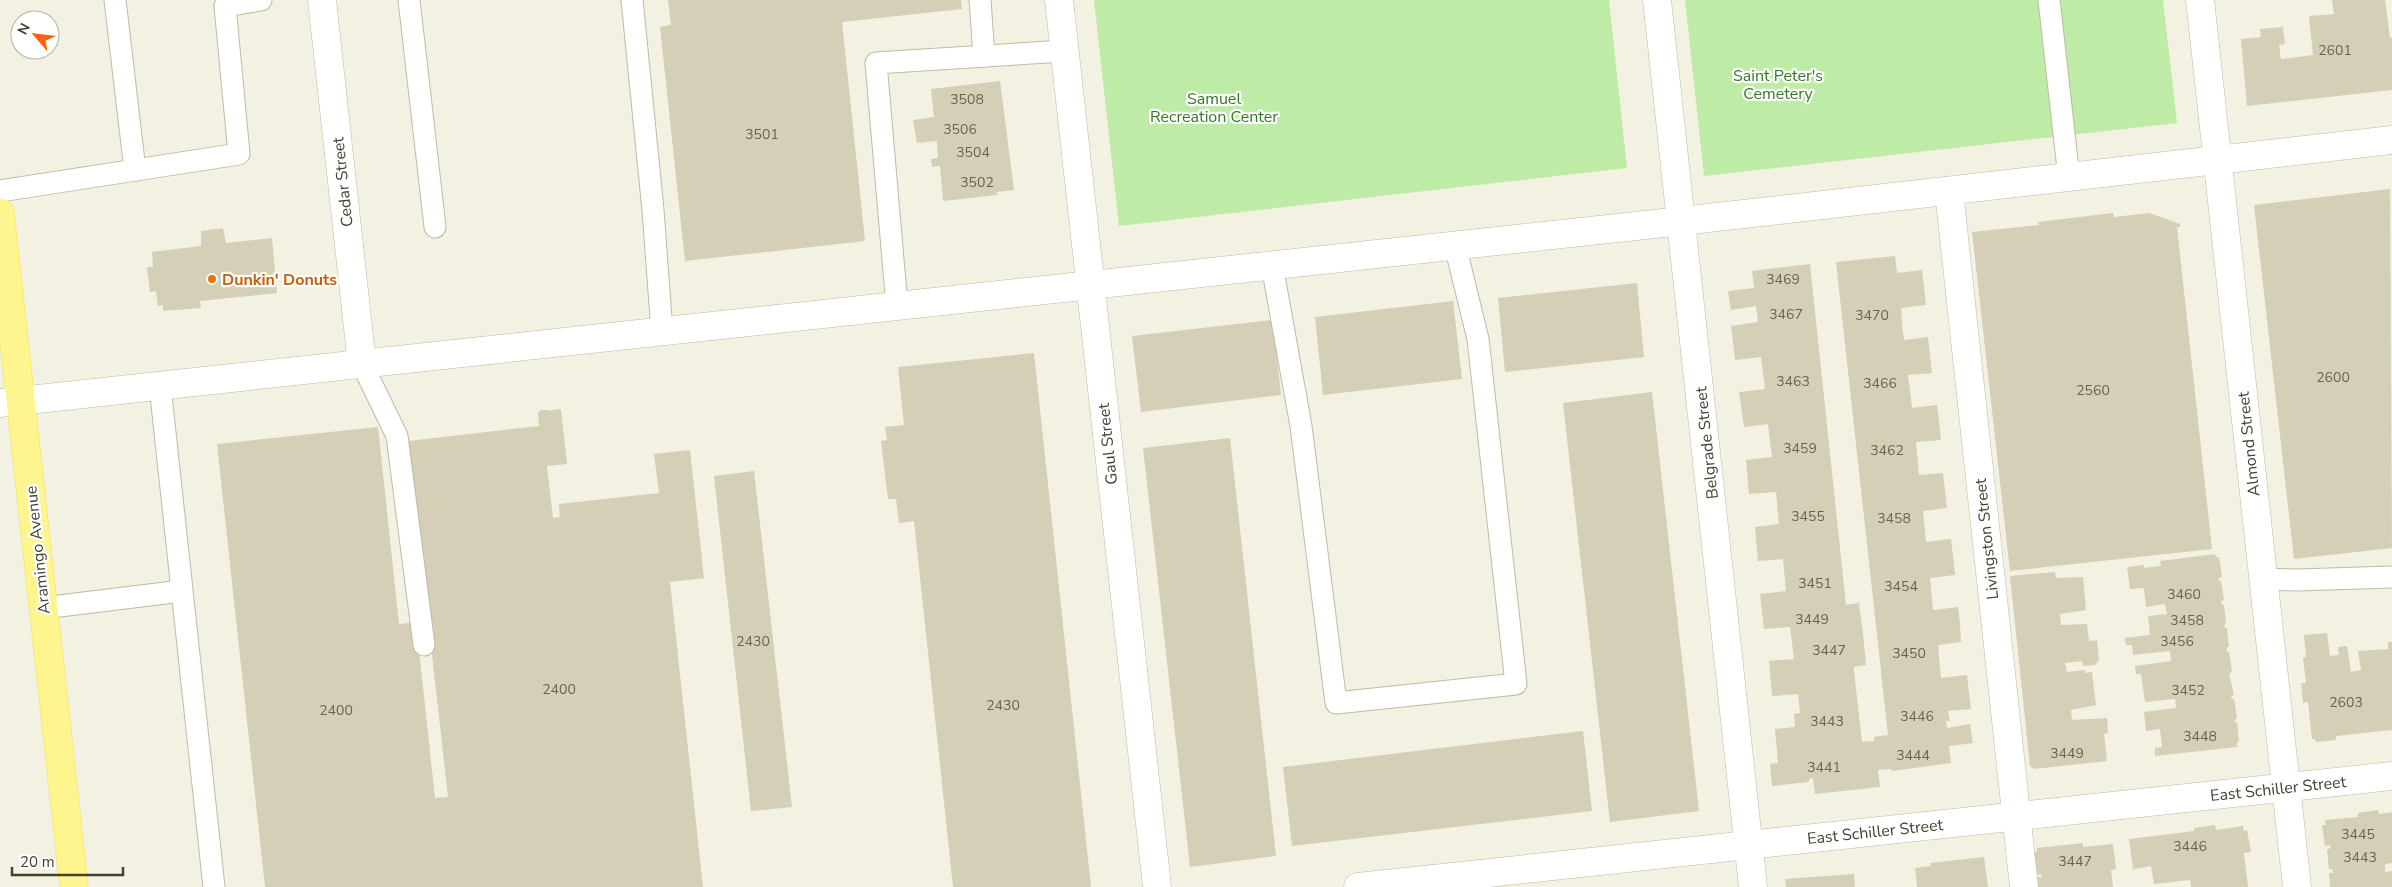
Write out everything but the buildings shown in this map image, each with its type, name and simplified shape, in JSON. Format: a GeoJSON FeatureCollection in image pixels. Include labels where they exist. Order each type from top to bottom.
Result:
{"type":"FeatureCollection","features":[{"type":"Feature","properties":{"kind":"main road","name":"Aramingo Avenue"},"geometry":{"type":"LineString","coordinates":[[0,214],[10,402],[43,608],[74,887]]}},
{"type":"Feature","properties":{"kind":"street","name":"Cedar Street"},"geometry":{"type":"LineString","coordinates":[[322,0],[362,364]]}},
{"type":"Feature","properties":{"kind":"street","name":"Gaul Street"},"geometry":{"type":"LineString","coordinates":[[1059,0],[1157,887]]}},
{"type":"Feature","properties":{"kind":"street","name":"Belgrade Street"},"geometry":{"type":"LineString","coordinates":[[1657,0],[1753,887]]}},
{"type":"Feature","properties":{"kind":"street","name":"Almond Street"},"geometry":{"type":"LineString","coordinates":[[2200,0],[2297,887]]}},
{"type":"Feature","properties":{"kind":"street"},"geometry":{"type":"LineString","coordinates":[[10,402],[1682,221],[2392,140]]}},
{"type":"Feature","properties":{"kind":"street","name":"Livingston Street"},"geometry":{"type":"LineString","coordinates":[[1949,191],[2024,887]]}},
{"type":"Feature","properties":{"kind":"street","name":"East Schiller Street"},"geometry":{"type":"LineString","coordinates":[[1358,887],[1452,882],[1749,844],[2392,776]]}},
{"type":"Feature","properties":{"kind":"lane"},"geometry":{"type":"LineString","coordinates":[[115,0],[135,170]]}},
{"type":"Feature","properties":{"kind":"lane"},"geometry":{"type":"LineString","coordinates":[[0,191],[239,154],[224,3],[262,0]]}},
{"type":"Feature","properties":{"kind":"lane"},"geometry":{"type":"LineString","coordinates":[[409,0],[435,227]]}},
{"type":"Feature","properties":{"kind":"lane"},"geometry":{"type":"LineString","coordinates":[[632,0],[653,210],[662,332]]}},
{"type":"Feature","properties":{"kind":"lane"},"geometry":{"type":"LineString","coordinates":[[980,0],[984,56]]}},
{"type":"Feature","properties":{"kind":"lane"},"geometry":{"type":"LineString","coordinates":[[2048,0],[2069,178]]}},
{"type":"Feature","properties":{"kind":"lane"},"geometry":{"type":"LineString","coordinates":[[897,306],[876,63],[1064,50]]}},
{"type":"Feature","properties":{"kind":"lane"},"geometry":{"type":"LineString","coordinates":[[1272,265],[1301,426],[1336,704],[1516,684],[1478,339],[1454,245]]}},
{"type":"Feature","properties":{"kind":"lane"},"geometry":{"type":"LineString","coordinates":[[362,364],[397,436],[424,645]]}},
{"type":"Feature","properties":{"kind":"lane"},"geometry":{"type":"LineString","coordinates":[[160,386],[214,887]]}},
{"type":"Feature","properties":{"kind":"lane"},"geometry":{"type":"LineString","coordinates":[[2263,579],[2297,580],[2392,577]]}},
{"type":"Feature","properties":{"kind":"lane"},"geometry":{"type":"LineString","coordinates":[[43,608],[182,591]]}},
{"type":"Feature","properties":{"kind":"green space","name":"Samuel Recreation Center"},"geometry":{"type":"Polygon","coordinates":[[[1094,0],[1609,0],[1627,168],[1119,226],[1094,0]]]}},
{"type":"Feature","properties":{"kind":"green space","name":"Saint Peter's Cemetery"},"geometry":{"type":"Polygon","coordinates":[[[1685,0],[2163,0],[2177,123],[1704,176],[1685,0]]]}},
{"type":"Feature","properties":{"kind":"place","name":"Dunkin' Donuts"},"geometry":{"type":"Point","coordinates":[212,279]}}]}
